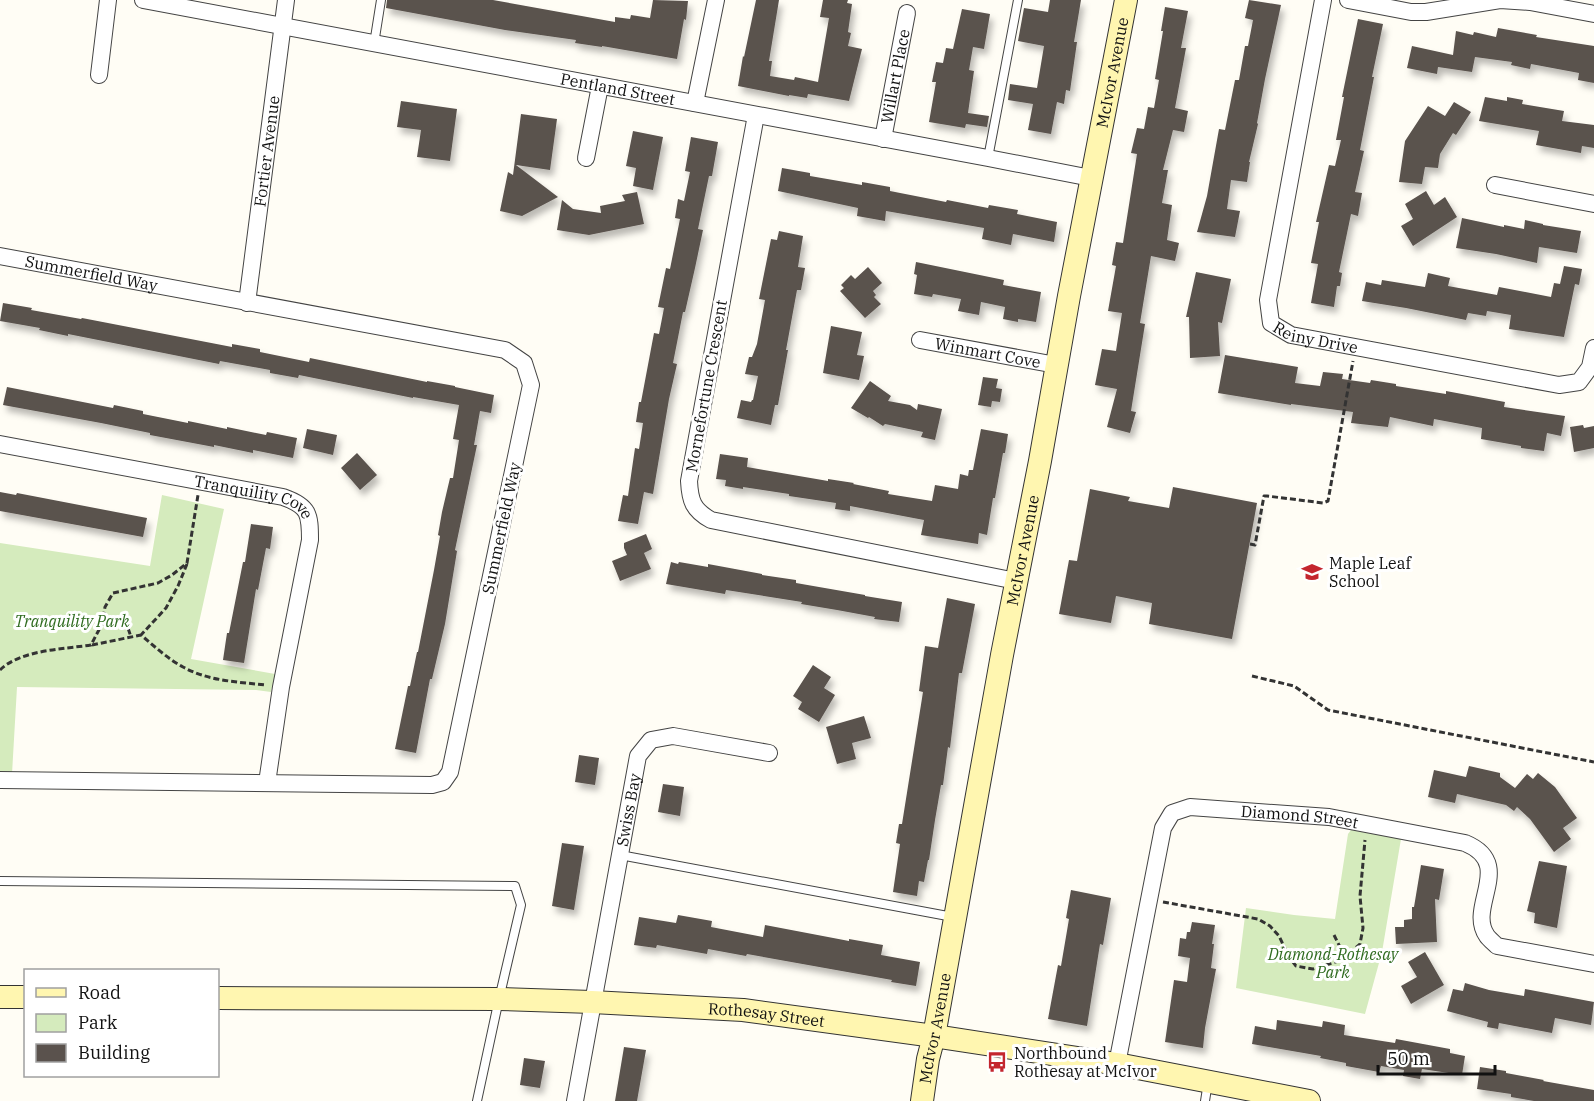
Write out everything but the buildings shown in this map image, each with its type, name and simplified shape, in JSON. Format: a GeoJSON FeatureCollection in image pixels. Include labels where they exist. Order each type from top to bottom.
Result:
{"type":"FeatureCollection","features":[{"type":"Feature","properties":{"kind":"street"},"geometry":{"type":"LineString","coordinates":[[99,75],[108,0]]}},
{"type":"Feature","properties":{"kind":"street","name":"Pentland Street"},"geometry":{"type":"LineString","coordinates":[[143,0],[1091,178]]}},
{"type":"Feature","properties":{"kind":"street","name":"Fortier Avenue"},"geometry":{"type":"LineString","coordinates":[[247,303],[286,0]]}},
{"type":"Feature","properties":{"kind":"street"},"geometry":{"type":"LineString","coordinates":[[695,103],[716,0]]}},
{"type":"Feature","properties":{"kind":"street","name":"McIvor Avenue"},"geometry":{"type":"LineString","coordinates":[[922,1101],[1056,365],[1126,0]]}},
{"type":"Feature","properties":{"kind":"street","name":"Reiny Drive"},"geometry":{"type":"LineString","coordinates":[[1323,0],[1268,300],[1271,323],[1291,335],[1559,385],[1579,381],[1590,367],[1594,348]]}},
{"type":"Feature","properties":{"kind":"street"},"geometry":{"type":"LineString","coordinates":[[1348,0],[1411,12],[1426,12],[1500,0],[1520,1],[1594,14]]}},
{"type":"Feature","properties":{"kind":"street","name":"Willart Place"},"geometry":{"type":"LineString","coordinates":[[883,139],[907,14]]}},
{"type":"Feature","properties":{"kind":"street"},"geometry":{"type":"LineString","coordinates":[[586,158],[600,86]]}},
{"type":"Feature","properties":{"kind":"street","name":"Mornefortune Crescent"},"geometry":{"type":"LineString","coordinates":[[756,115],[688,481],[690,500],[701,515],[711,520],[1016,581]]}},
{"type":"Feature","properties":{"kind":"street"},"geometry":{"type":"LineString","coordinates":[[1495,185],[1594,204]]}},
{"type":"Feature","properties":{"kind":"street","name":"Summerfield Way"},"geometry":{"type":"LineString","coordinates":[[0,256],[505,350],[524,363],[531,385],[450,772],[443,782],[432,785],[0,780]]}},
{"type":"Feature","properties":{"kind":"street","name":"Winmart Cove"},"geometry":{"type":"LineString","coordinates":[[920,340],[1056,365]]}},
{"type":"Feature","properties":{"kind":"street","name":"Tranquility Cove"},"geometry":{"type":"LineString","coordinates":[[0,444],[283,497],[295,501],[306,509],[310,524],[310,540],[282,687],[267,783]]}},
{"type":"Feature","properties":{"kind":"street","name":"Swiss Bay"},"geometry":{"type":"LineString","coordinates":[[574,1101],[638,756],[651,740],[673,736],[769,753]]}},
{"type":"Feature","properties":{"kind":"street","name":"Diamond Street"},"geometry":{"type":"LineString","coordinates":[[1118,1064],[1163,828],[1172,813],[1191,807],[1329,817],[1464,843],[1477,848],[1486,858],[1489,874],[1481,917],[1486,935],[1497,946],[1594,964]]}},
{"type":"Feature","properties":{"kind":"street"},"geometry":{"type":"LineString","coordinates":[[0,997],[24,997]]}},
{"type":"Feature","properties":{"kind":"street","name":"Rothesay Street"},"geometry":{"type":"LineString","coordinates":[[219,998],[499,999],[743,1010],[1118,1064],[1207,1091],[1309,1101]]}},
{"type":"Feature","properties":{"kind":"lane"},"geometry":{"type":"LineString","coordinates":[[374,44],[381,0]]}},
{"type":"Feature","properties":{"kind":"lane"},"geometry":{"type":"LineString","coordinates":[[988,158],[1018,0]]}},
{"type":"Feature","properties":{"kind":"lane"},"geometry":{"type":"LineString","coordinates":[[620,855],[955,918]]}},
{"type":"Feature","properties":{"kind":"lane"},"geometry":{"type":"LineString","coordinates":[[0,880],[515,886],[521,905],[477,1101]]}},
{"type":"Feature","properties":{"kind":"path"},"geometry":{"type":"LineString","coordinates":[[1250,544],[1255,545],[1264,496],[1323,503],[1328,501],[1355,347]]}},
{"type":"Feature","properties":{"kind":"path"},"geometry":{"type":"LineString","coordinates":[[0,670],[6,664],[21,657],[141,635],[166,608],[187,563],[200,482]]}},
{"type":"Feature","properties":{"kind":"path"},"geometry":{"type":"LineString","coordinates":[[91,645],[102,624],[105,607],[113,593],[158,583],[187,563]]}},
{"type":"Feature","properties":{"kind":"path"},"geometry":{"type":"LineString","coordinates":[[102,624],[128,628],[131,637]]}},
{"type":"Feature","properties":{"kind":"path"},"geometry":{"type":"LineString","coordinates":[[141,635],[183,667],[200,674],[214,679],[282,687]]}},
{"type":"Feature","properties":{"kind":"path"},"geometry":{"type":"LineString","coordinates":[[1252,676],[1294,687],[1328,710],[1594,762]]}},
{"type":"Feature","properties":{"kind":"path"},"geometry":{"type":"LineString","coordinates":[[1149,900],[1258,919],[1280,936],[1289,957],[1296,966],[1313,969],[1342,960],[1360,944],[1363,928],[1360,896],[1366,824]]}},
{"type":"Feature","properties":{"kind":"path"},"geometry":{"type":"LineString","coordinates":[[1334,935],[1345,957]]}},
{"type":"Feature","properties":{"kind":"green space","name":"Tranquility Park"},"geometry":{"type":"Polygon","coordinates":[[[162,495],[224,509],[191,659],[275,674],[271,692],[17,687],[12,774],[0,774],[0,543],[150,566],[162,495]]]}},
{"type":"Feature","properties":{"kind":"green space","name":"Diamond-Rothesay Park"},"geometry":{"type":"Polygon","coordinates":[[[1351,830],[1401,839],[1382,952],[1365,1014],[1236,988],[1246,908],[1335,919],[1348,834],[1351,830]]]}},
{"type":"Feature","properties":{"kind":"place","name":"Maple Leaf School"},"geometry":{"type":"Point","coordinates":[1312,572]}},
{"type":"Feature","properties":{"kind":"place","name":"Northbound Rothesay at McIvor"},"geometry":{"type":"Point","coordinates":[997,1062]}}]}
